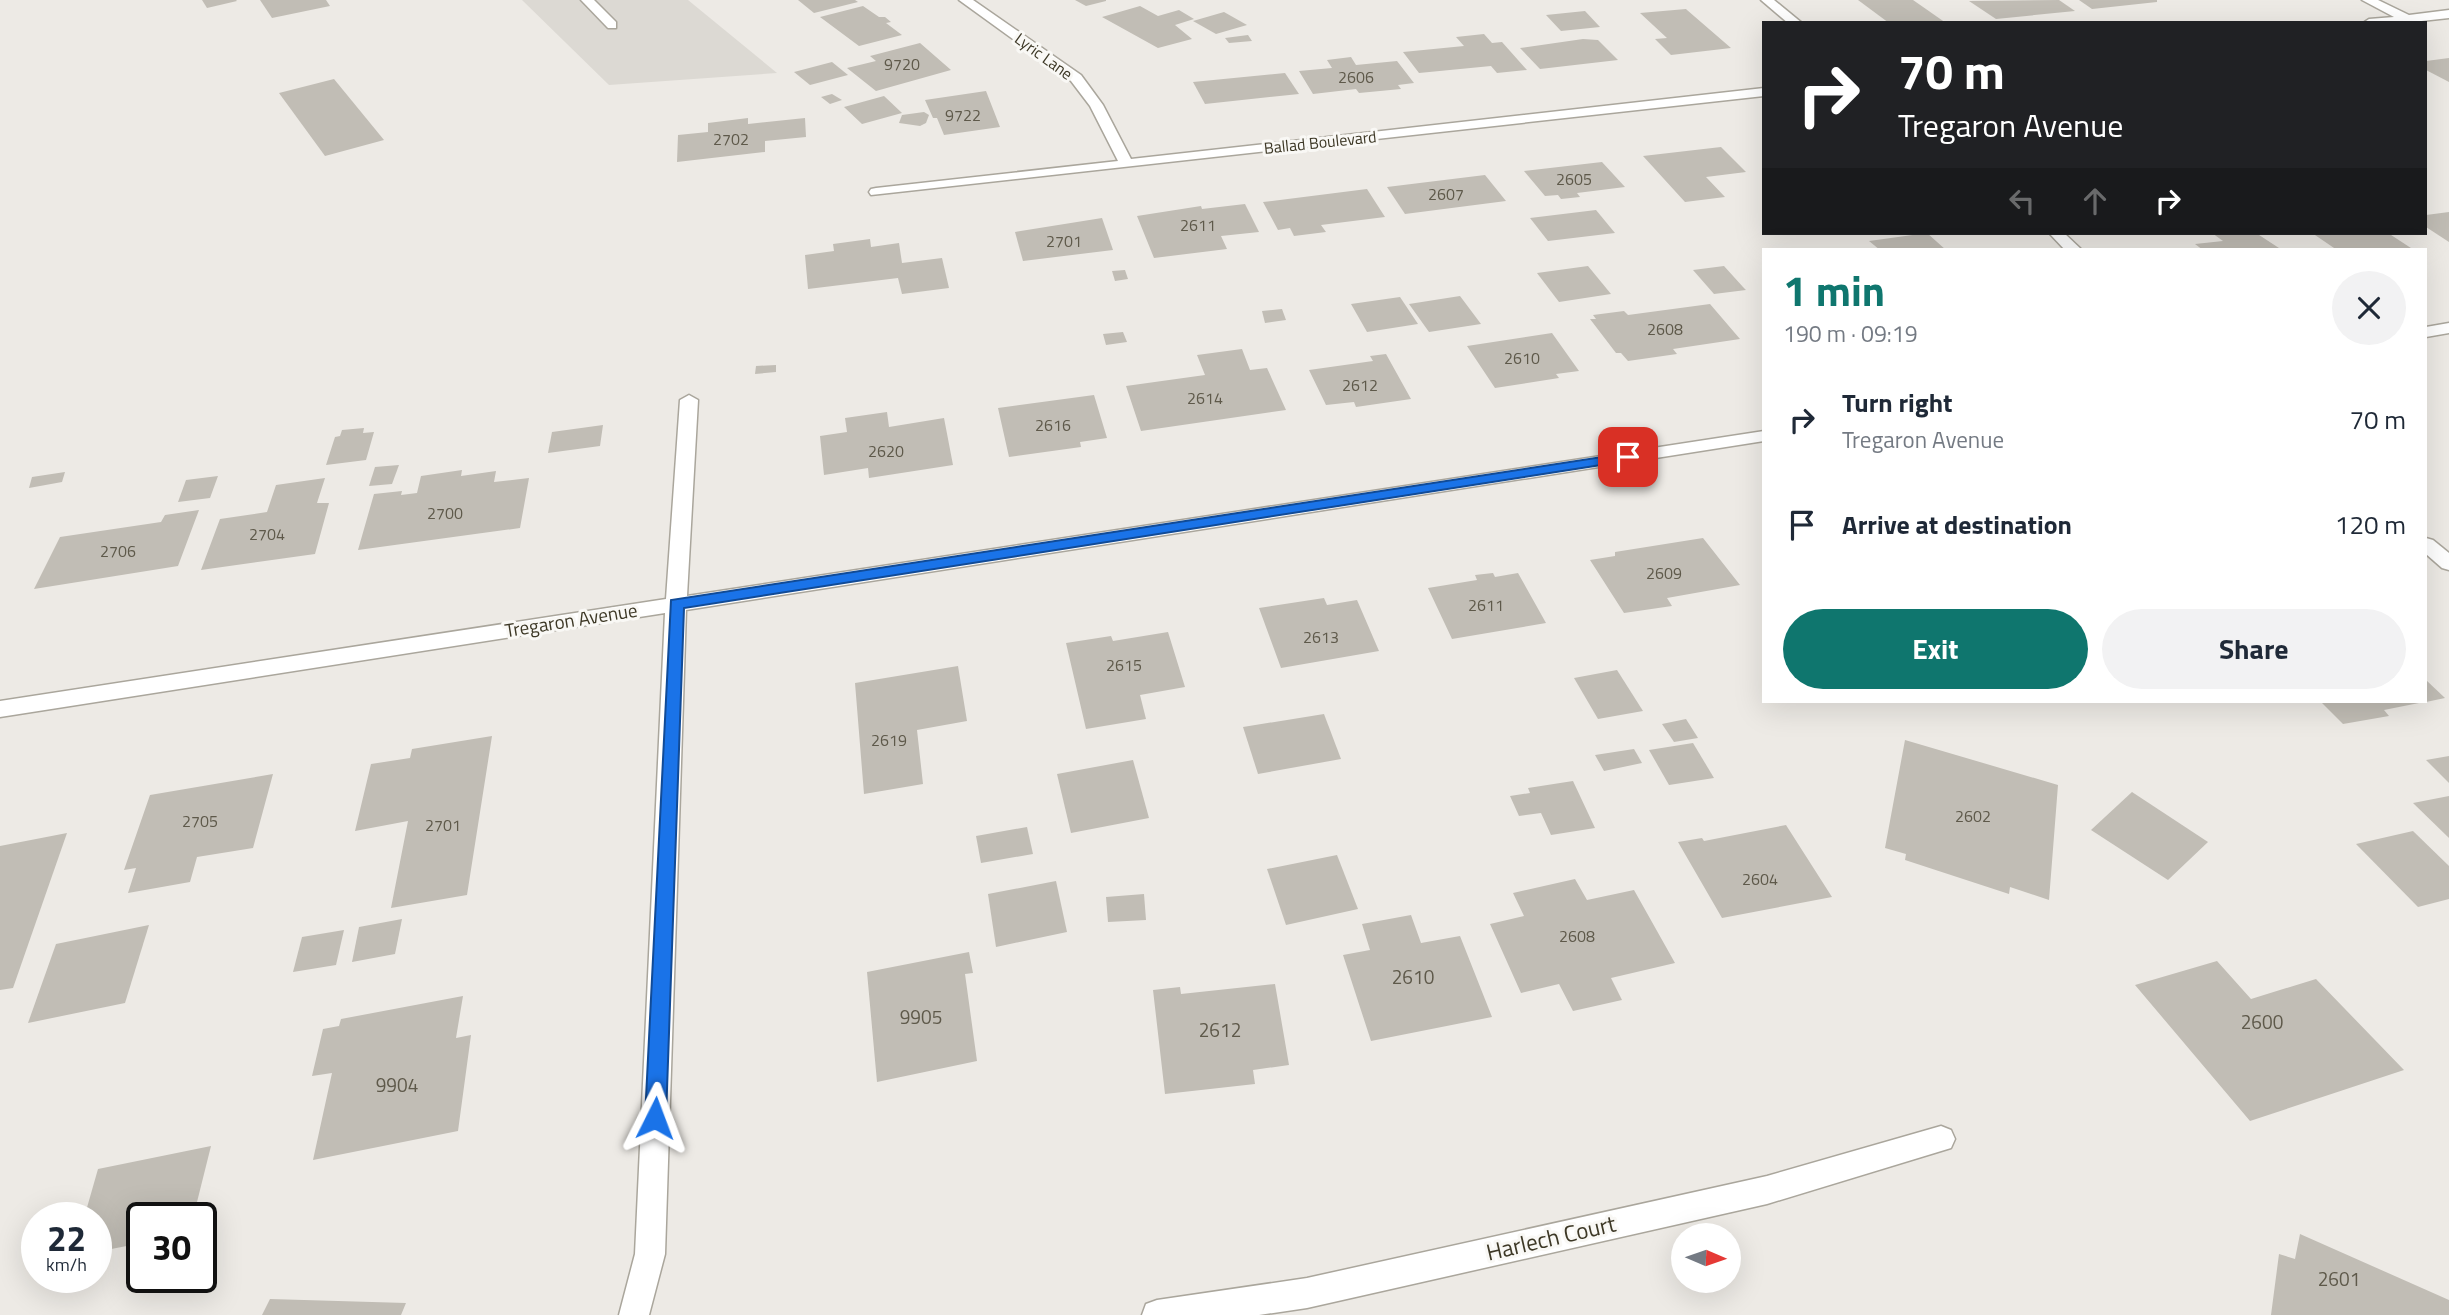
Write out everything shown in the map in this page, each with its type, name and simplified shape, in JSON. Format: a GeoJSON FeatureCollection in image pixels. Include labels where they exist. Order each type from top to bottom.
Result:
{"type":"FeatureCollection","features":[{"type":"Feature","properties":{"kind":"street"},"geometry":{"type":"LineString","coordinates":[[587,0],[612,25]]}},
{"type":"Feature","properties":{"kind":"street","name":"Lyric Lane"},"geometry":{"type":"LineString","coordinates":[[965,0],[1076,78],[1096,105],[1126,164]]}},
{"type":"Feature","properties":{"kind":"street"},"geometry":{"type":"LineString","coordinates":[[1767,0],[1793,21]]}},
{"type":"Feature","properties":{"kind":"street"},"geometry":{"type":"LineString","coordinates":[[2368,0],[2407,18]]}},
{"type":"Feature","properties":{"kind":"street"},"geometry":{"type":"LineString","coordinates":[[2384,21],[2449,14]]}},
{"type":"Feature","properties":{"kind":"street","name":"Ballad Boulevard"},"geometry":{"type":"LineString","coordinates":[[876,192],[1762,92]]}},
{"type":"Feature","properties":{"kind":"street"},"geometry":{"type":"LineString","coordinates":[[2058,235],[2072,248]]}},
{"type":"Feature","properties":{"kind":"street"},"geometry":{"type":"LineString","coordinates":[[2427,332],[2449,328]]}},
{"type":"Feature","properties":{"kind":"street"},"geometry":{"type":"LineString","coordinates":[[634,1315],[650,1254],[676,604],[689,400]]}},
{"type":"Feature","properties":{"kind":"street","name":"Tregaron Avenue"},"geometry":{"type":"LineString","coordinates":[[0,709],[1762,436]]}},
{"type":"Feature","properties":{"kind":"street"},"geometry":{"type":"LineString","coordinates":[[2427,545],[2449,563]]}},
{"type":"Feature","properties":{"kind":"street","name":"Harlech Court"},"geometry":{"type":"LineString","coordinates":[[1157,1315],[1307,1293],[1767,1189],[1941,1139]]}},
{"type":"Feature","properties":{"kind":"shaded area"},"geometry":{"type":"Polygon","coordinates":[[[522,0],[688,0],[777,73],[609,85],[522,0]]]}},
{"type":"Feature","properties":{"kind":"building"},"geometry":{"type":"Polygon","coordinates":[[[202,0],[236,0],[237,1],[207,8],[202,0]]]}},
{"type":"Feature","properties":{"kind":"building"},"geometry":{"type":"Polygon","coordinates":[[[260,0],[326,0],[330,6],[272,18],[260,0]]]}},
{"type":"Feature","properties":{"kind":"building"},"geometry":{"type":"Polygon","coordinates":[[[798,0],[855,0],[858,2],[814,13],[798,0]]]}},
{"type":"Feature","properties":{"kind":"building"},"geometry":{"type":"Polygon","coordinates":[[[1075,0],[1106,0],[1106,1],[1086,6],[1075,0]]]}},
{"type":"Feature","properties":{"kind":"building"},"geometry":{"type":"Polygon","coordinates":[[[1858,0],[1913,0],[1943,21],[1886,21],[1858,0]]]}},
{"type":"Feature","properties":{"kind":"building"},"geometry":{"type":"Polygon","coordinates":[[[2059,0],[2075,11],[1996,19],[1969,1],[2059,0]]]}},
{"type":"Feature","properties":{"kind":"building"},"geometry":{"type":"Polygon","coordinates":[[[2079,0],[2157,0],[2157,2],[2092,9],[2079,0]]]}},
{"type":"Feature","properties":{"kind":"building"},"geometry":{"type":"Polygon","coordinates":[[[863,6],[879,17],[885,17],[891,22],[886,23],[902,35],[859,46],[820,17],[863,6]]]}},
{"type":"Feature","properties":{"kind":"building"},"geometry":{"type":"Polygon","coordinates":[[[1140,6],[1158,16],[1179,10],[1194,19],[1175,25],[1192,39],[1158,48],[1102,17],[1140,6]]]}},
{"type":"Feature","properties":{"kind":"building"},"geometry":{"type":"Polygon","coordinates":[[[1686,9],[1731,48],[1671,55],[1655,39],[1667,38],[1640,13],[1686,9]]]}},
{"type":"Feature","properties":{"kind":"building"},"geometry":{"type":"Polygon","coordinates":[[[1585,11],[1600,27],[1561,31],[1546,15],[1585,11]]]}},
{"type":"Feature","properties":{"kind":"building"},"geometry":{"type":"Polygon","coordinates":[[[1224,12],[1247,25],[1216,34],[1193,21],[1224,12]]]}},
{"type":"Feature","properties":{"kind":"building"},"geometry":{"type":"Polygon","coordinates":[[[1484,34],[1492,43],[1502,42],[1527,70],[1497,73],[1491,66],[1419,73],[1403,52],[1464,46],[1456,37],[1484,34]]]}},
{"type":"Feature","properties":{"kind":"building"},"geometry":{"type":"Polygon","coordinates":[[[1248,35],[1252,41],[1229,43],[1225,38],[1248,35]]]}},
{"type":"Feature","properties":{"kind":"building"},"geometry":{"type":"Polygon","coordinates":[[[1583,39],[1598,40],[1618,60],[1540,69],[1520,48],[1583,39]]]}},
{"type":"Feature","properties":{"kind":"building"},"geometry":{"type":"Polygon","coordinates":[[[920,43],[951,70],[876,91],[847,68],[876,61],[870,56],[920,43]]]}},
{"type":"Feature","properties":{"kind":"building"},"geometry":{"type":"Polygon","coordinates":[[[1351,57],[1356,65],[1397,61],[1414,83],[1398,85],[1401,89],[1359,93],[1356,89],[1313,94],[1299,71],[1332,68],[1327,60],[1351,57]]]}},
{"type":"Feature","properties":{"kind":"building"},"geometry":{"type":"Polygon","coordinates":[[[2449,58],[2449,82],[2427,71],[2427,61],[2449,58]]]}},
{"type":"Feature","properties":{"kind":"building"},"geometry":{"type":"Polygon","coordinates":[[[832,62],[848,75],[810,85],[794,72],[832,62]]]}},
{"type":"Feature","properties":{"kind":"building"},"geometry":{"type":"Polygon","coordinates":[[[1285,73],[1299,94],[1205,104],[1193,82],[1285,73]]]}},
{"type":"Feature","properties":{"kind":"building"},"geometry":{"type":"Polygon","coordinates":[[[334,79],[384,140],[325,156],[279,93],[334,79]]]}},
{"type":"Feature","properties":{"kind":"building"},"geometry":{"type":"Polygon","coordinates":[[[986,91],[1000,127],[944,135],[925,100],[986,91]]]}},
{"type":"Feature","properties":{"kind":"building"},"geometry":{"type":"Polygon","coordinates":[[[832,94],[842,100],[830,104],[821,97],[832,94]]]}},
{"type":"Feature","properties":{"kind":"building"},"geometry":{"type":"Polygon","coordinates":[[[884,96],[902,113],[862,124],[844,107],[884,96]]]}},
{"type":"Feature","properties":{"kind":"building"},"geometry":{"type":"Polygon","coordinates":[[[924,112],[929,115],[926,123],[920,126],[899,123],[902,115],[924,112]]]}},
{"type":"Feature","properties":{"kind":"building"},"geometry":{"type":"Polygon","coordinates":[[[748,118],[748,124],[805,118],[806,137],[765,141],[765,152],[677,162],[678,135],[708,132],[708,123],[748,118]]]}},
{"type":"Feature","properties":{"kind":"building"},"geometry":{"type":"Polygon","coordinates":[[[1721,147],[1746,172],[1706,177],[1725,197],[1685,202],[1643,156],[1721,147]]]}},
{"type":"Feature","properties":{"kind":"building"},"geometry":{"type":"Polygon","coordinates":[[[1602,162],[1625,187],[1577,193],[1580,197],[1561,199],[1558,195],[1545,196],[1524,171],[1602,162]]]}},
{"type":"Feature","properties":{"kind":"building"},"geometry":{"type":"Polygon","coordinates":[[[1485,175],[1506,201],[1405,214],[1387,187],[1485,175]]]}},
{"type":"Feature","properties":{"kind":"building"},"geometry":{"type":"Polygon","coordinates":[[[1367,189],[1385,217],[1321,225],[1326,232],[1294,236],[1290,228],[1278,230],[1263,202],[1367,189]]]}},
{"type":"Feature","properties":{"kind":"building"},"geometry":{"type":"Polygon","coordinates":[[[1245,204],[1259,232],[1221,236],[1227,249],[1154,258],[1137,216],[1201,206],[1202,209],[1245,204]]]}},
{"type":"Feature","properties":{"kind":"building"},"geometry":{"type":"Polygon","coordinates":[[[1596,210],[1615,233],[1548,241],[1530,218],[1596,210]]]}},
{"type":"Feature","properties":{"kind":"building"},"geometry":{"type":"Polygon","coordinates":[[[2449,212],[2449,242],[2427,228],[2427,215],[2449,212]]]}},
{"type":"Feature","properties":{"kind":"building"},"geometry":{"type":"Polygon","coordinates":[[[1102,218],[1113,250],[1023,261],[1015,232],[1102,218]]]}},
{"type":"Feature","properties":{"kind":"building"},"geometry":{"type":"Polygon","coordinates":[[[1929,235],[1944,248],[1878,248],[1869,241],[1929,235]]]}},
{"type":"Feature","properties":{"kind":"building"},"geometry":{"type":"Polygon","coordinates":[[[2215,235],[2259,235],[2279,248],[2200,248],[2195,244],[2223,241],[2215,235]]]}},
{"type":"Feature","properties":{"kind":"building"},"geometry":{"type":"Polygon","coordinates":[[[2315,235],[2391,235],[2411,248],[2334,248],[2315,235]]]}},
{"type":"Feature","properties":{"kind":"building"},"geometry":{"type":"Polygon","coordinates":[[[870,239],[871,247],[899,243],[902,263],[942,258],[949,288],[902,294],[898,278],[808,289],[805,255],[834,251],[833,244],[870,239]]]}},
{"type":"Feature","properties":{"kind":"building"},"geometry":{"type":"Polygon","coordinates":[[[1588,266],[1611,294],[1559,302],[1537,273],[1588,266]]]}},
{"type":"Feature","properties":{"kind":"building"},"geometry":{"type":"Polygon","coordinates":[[[1724,266],[1746,290],[1714,294],[1693,270],[1724,266]]]}},
{"type":"Feature","properties":{"kind":"building"},"geometry":{"type":"Polygon","coordinates":[[[1125,270],[1128,279],[1115,281],[1112,271],[1125,270]]]}},
{"type":"Feature","properties":{"kind":"building"},"geometry":{"type":"Polygon","coordinates":[[[1460,296],[1481,324],[1429,332],[1409,304],[1460,296]]]}},
{"type":"Feature","properties":{"kind":"building"},"geometry":{"type":"Polygon","coordinates":[[[1400,297],[1418,324],[1367,332],[1351,304],[1400,297]]]}},
{"type":"Feature","properties":{"kind":"building"},"geometry":{"type":"Polygon","coordinates":[[[1710,304],[1740,339],[1673,349],[1677,354],[1628,361],[1621,353],[1616,353],[1590,319],[1596,319],[1593,315],[1624,311],[1628,315],[1710,304]]]}},
{"type":"Feature","properties":{"kind":"building"},"geometry":{"type":"Polygon","coordinates":[[[1282,309],[1286,320],[1265,323],[1262,311],[1282,309]]]}},
{"type":"Feature","properties":{"kind":"building"},"geometry":{"type":"Polygon","coordinates":[[[1123,332],[1127,342],[1106,345],[1103,334],[1123,332]]]}},
{"type":"Feature","properties":{"kind":"building"},"geometry":{"type":"Polygon","coordinates":[[[1552,333],[1579,371],[1556,374],[1559,378],[1495,388],[1467,346],[1552,333]]]}},
{"type":"Feature","properties":{"kind":"building"},"geometry":{"type":"Polygon","coordinates":[[[1242,349],[1250,370],[1267,368],[1286,410],[1141,431],[1126,386],[1205,375],[1197,355],[1242,349]]]}},
{"type":"Feature","properties":{"kind":"building"},"geometry":{"type":"Polygon","coordinates":[[[1386,354],[1411,399],[1356,407],[1354,402],[1326,405],[1309,370],[1373,361],[1370,356],[1386,354]]]}},
{"type":"Feature","properties":{"kind":"building"},"geometry":{"type":"Polygon","coordinates":[[[776,365],[776,372],[755,374],[756,366],[776,365]]]}},
{"type":"Feature","properties":{"kind":"building"},"geometry":{"type":"Polygon","coordinates":[[[1094,395],[1107,438],[1080,442],[1081,447],[1009,457],[998,408],[1094,395]]]}},
{"type":"Feature","properties":{"kind":"building"},"geometry":{"type":"Polygon","coordinates":[[[887,412],[889,427],[944,418],[953,465],[869,478],[868,468],[824,475],[820,436],[847,432],[845,418],[887,412]]]}},
{"type":"Feature","properties":{"kind":"building"},"geometry":{"type":"Polygon","coordinates":[[[603,425],[600,446],[548,453],[552,432],[603,425]]]}},
{"type":"Feature","properties":{"kind":"building"},"geometry":{"type":"Polygon","coordinates":[[[364,428],[363,433],[374,432],[366,460],[326,465],[335,437],[340,436],[342,430],[364,428]]]}},
{"type":"Feature","properties":{"kind":"building"},"geometry":{"type":"Polygon","coordinates":[[[399,465],[392,484],[369,486],[375,467],[399,465]]]}},
{"type":"Feature","properties":{"kind":"building"},"geometry":{"type":"Polygon","coordinates":[[[462,470],[461,476],[496,471],[494,482],[529,478],[520,528],[358,550],[374,494],[402,491],[401,495],[417,493],[421,476],[462,470]]]}},
{"type":"Feature","properties":{"kind":"building"},"geometry":{"type":"Polygon","coordinates":[[[65,472],[62,482],[29,488],[32,477],[65,472]]]}},
{"type":"Feature","properties":{"kind":"building"},"geometry":{"type":"Polygon","coordinates":[[[218,476],[210,498],[178,502],[186,480],[218,476]]]}},
{"type":"Feature","properties":{"kind":"building"},"geometry":{"type":"Polygon","coordinates":[[[325,478],[317,503],[329,503],[315,554],[201,570],[220,519],[267,512],[276,485],[325,478]]]}},
{"type":"Feature","properties":{"kind":"building"},"geometry":{"type":"Polygon","coordinates":[[[199,510],[178,566],[34,589],[60,537],[161,522],[165,515],[199,510]]]}},
{"type":"Feature","properties":{"kind":"building"},"geometry":{"type":"Polygon","coordinates":[[[1703,538],[1740,585],[1667,598],[1672,606],[1624,613],[1590,560],[1615,556],[1615,552],[1703,538]]]}},
{"type":"Feature","properties":{"kind":"building"},"geometry":{"type":"Polygon","coordinates":[[[1493,573],[1495,577],[1518,573],[1546,623],[1452,639],[1428,588],[1477,580],[1475,575],[1493,573]]]}},
{"type":"Feature","properties":{"kind":"building"},"geometry":{"type":"Polygon","coordinates":[[[1324,598],[1327,605],[1357,600],[1379,651],[1281,668],[1259,608],[1324,598]]]}},
{"type":"Feature","properties":{"kind":"building"},"geometry":{"type":"Polygon","coordinates":[[[1168,632],[1185,687],[1140,695],[1146,719],[1086,729],[1066,643],[1111,636],[1113,641],[1168,632]]]}},
{"type":"Feature","properties":{"kind":"building"},"geometry":{"type":"Polygon","coordinates":[[[958,666],[967,721],[917,730],[923,784],[864,794],[855,683],[958,666]]]}},
{"type":"Feature","properties":{"kind":"building"},"geometry":{"type":"Polygon","coordinates":[[[1617,670],[1643,711],[1598,719],[1574,678],[1617,670]]]}},
{"type":"Feature","properties":{"kind":"building"},"geometry":{"type":"Polygon","coordinates":[[[2427,681],[2445,698],[2427,702],[2427,681]]]}},
{"type":"Feature","properties":{"kind":"building"},"geometry":{"type":"Polygon","coordinates":[[[2322,703],[2419,703],[2384,710],[2389,716],[2343,724],[2322,703]]]}},
{"type":"Feature","properties":{"kind":"building"},"geometry":{"type":"Polygon","coordinates":[[[1324,714],[1341,759],[1258,774],[1243,727],[1324,714]]]}},
{"type":"Feature","properties":{"kind":"building"},"geometry":{"type":"Polygon","coordinates":[[[1686,719],[1698,738],[1674,742],[1662,724],[1686,719]]]}},
{"type":"Feature","properties":{"kind":"building"},"geometry":{"type":"Polygon","coordinates":[[[492,736],[467,895],[391,908],[408,821],[355,831],[371,764],[410,758],[412,749],[492,736]]]}},
{"type":"Feature","properties":{"kind":"building"},"geometry":{"type":"Polygon","coordinates":[[[1905,740],[2058,785],[2049,900],[2010,887],[2009,894],[1905,860],[1906,854],[1885,848],[1905,740]]]}},
{"type":"Feature","properties":{"kind":"building"},"geometry":{"type":"Polygon","coordinates":[[[1693,743],[1714,778],[1669,785],[1649,750],[1693,743]]]}},
{"type":"Feature","properties":{"kind":"building"},"geometry":{"type":"Polygon","coordinates":[[[1634,749],[1642,763],[1604,771],[1595,755],[1634,749]]]}},
{"type":"Feature","properties":{"kind":"building"},"geometry":{"type":"Polygon","coordinates":[[[2449,756],[2449,783],[2426,760],[2449,756]]]}},
{"type":"Feature","properties":{"kind":"building"},"geometry":{"type":"Polygon","coordinates":[[[1133,760],[1149,818],[1071,833],[1057,774],[1133,760]]]}},
{"type":"Feature","properties":{"kind":"building"},"geometry":{"type":"Polygon","coordinates":[[[273,774],[253,848],[197,857],[190,882],[128,893],[136,868],[124,870],[150,795],[273,774]]]}},
{"type":"Feature","properties":{"kind":"building"},"geometry":{"type":"Polygon","coordinates":[[[1573,781],[1595,828],[1551,835],[1541,813],[1519,816],[1510,796],[1530,793],[1528,788],[1573,781]]]}},
{"type":"Feature","properties":{"kind":"building"},"geometry":{"type":"Polygon","coordinates":[[[2132,792],[2208,842],[2168,880],[2091,830],[2132,792]]]}},
{"type":"Feature","properties":{"kind":"building"},"geometry":{"type":"Polygon","coordinates":[[[2449,796],[2449,838],[2413,803],[2449,796]]]}},
{"type":"Feature","properties":{"kind":"building"},"geometry":{"type":"Polygon","coordinates":[[[1786,825],[1832,897],[1722,918],[1678,842],[1702,838],[1704,841],[1786,825]]]}},
{"type":"Feature","properties":{"kind":"building"},"geometry":{"type":"Polygon","coordinates":[[[1027,827],[1033,854],[981,863],[976,836],[1027,827]]]}},
{"type":"Feature","properties":{"kind":"building"},"geometry":{"type":"Polygon","coordinates":[[[2413,831],[2449,866],[2449,899],[2418,907],[2356,844],[2413,831]]]}},
{"type":"Feature","properties":{"kind":"building"},"geometry":{"type":"Polygon","coordinates":[[[67,833],[13,988],[0,990],[0,846],[67,833]]]}},
{"type":"Feature","properties":{"kind":"building"},"geometry":{"type":"Polygon","coordinates":[[[1337,855],[1358,909],[1286,925],[1267,869],[1337,855]]]}},
{"type":"Feature","properties":{"kind":"building"},"geometry":{"type":"Polygon","coordinates":[[[1575,879],[1587,900],[1634,890],[1675,963],[1611,978],[1622,1000],[1573,1011],[1559,984],[1521,993],[1490,924],[1524,916],[1513,893],[1575,879]]]}},
{"type":"Feature","properties":{"kind":"building"},"geometry":{"type":"Polygon","coordinates":[[[1056,881],[1067,932],[996,947],[988,894],[1056,881]]]}},
{"type":"Feature","properties":{"kind":"building"},"geometry":{"type":"Polygon","coordinates":[[[1144,894],[1146,920],[1108,922],[1106,897],[1144,894]]]}},
{"type":"Feature","properties":{"kind":"building"},"geometry":{"type":"Polygon","coordinates":[[[1411,915],[1421,943],[1460,936],[1492,1017],[1371,1041],[1343,955],[1370,950],[1362,924],[1411,915]]]}},
{"type":"Feature","properties":{"kind":"building"},"geometry":{"type":"Polygon","coordinates":[[[402,919],[395,954],[352,962],[359,927],[402,919]]]}},
{"type":"Feature","properties":{"kind":"building"},"geometry":{"type":"Polygon","coordinates":[[[149,925],[125,1003],[28,1023],[56,944],[149,925]]]}},
{"type":"Feature","properties":{"kind":"building"},"geometry":{"type":"Polygon","coordinates":[[[344,930],[336,965],[293,972],[302,937],[344,930]]]}},
{"type":"Feature","properties":{"kind":"building"},"geometry":{"type":"Polygon","coordinates":[[[969,952],[973,973],[965,974],[977,1061],[877,1082],[867,972],[969,952]]]}},
{"type":"Feature","properties":{"kind":"building"},"geometry":{"type":"Polygon","coordinates":[[[2217,961],[2251,999],[2316,979],[2404,1070],[2250,1121],[2135,985],[2217,961]]]}},
{"type":"Feature","properties":{"kind":"building"},"geometry":{"type":"Polygon","coordinates":[[[1275,984],[1289,1065],[1253,1070],[1255,1084],[1165,1094],[1153,990],[1180,987],[1181,994],[1275,984]]]}},
{"type":"Feature","properties":{"kind":"building"},"geometry":{"type":"Polygon","coordinates":[[[463,996],[456,1038],[471,1035],[458,1131],[313,1160],[332,1073],[312,1076],[323,1029],[339,1026],[341,1019],[463,996]]]}},
{"type":"Feature","properties":{"kind":"building"},"geometry":{"type":"Polygon","coordinates":[[[211,1146],[197,1202],[126,1202],[126,1246],[112,1249],[112,1202],[89,1202],[98,1169],[211,1146]]]}},
{"type":"Feature","properties":{"kind":"building"},"geometry":{"type":"Polygon","coordinates":[[[2300,1234],[2449,1300],[2449,1315],[2271,1315],[2279,1254],[2295,1259],[2300,1234]]]}},
{"type":"Feature","properties":{"kind":"building"},"geometry":{"type":"Polygon","coordinates":[[[270,1299],[406,1303],[401,1315],[262,1315],[270,1299]]]}},
{"type":"Feature","properties":{"kind":"route"},"geometry":{"type":"LineString","coordinates":[[655,1118],[676,604],[1628,457]]}}]}
